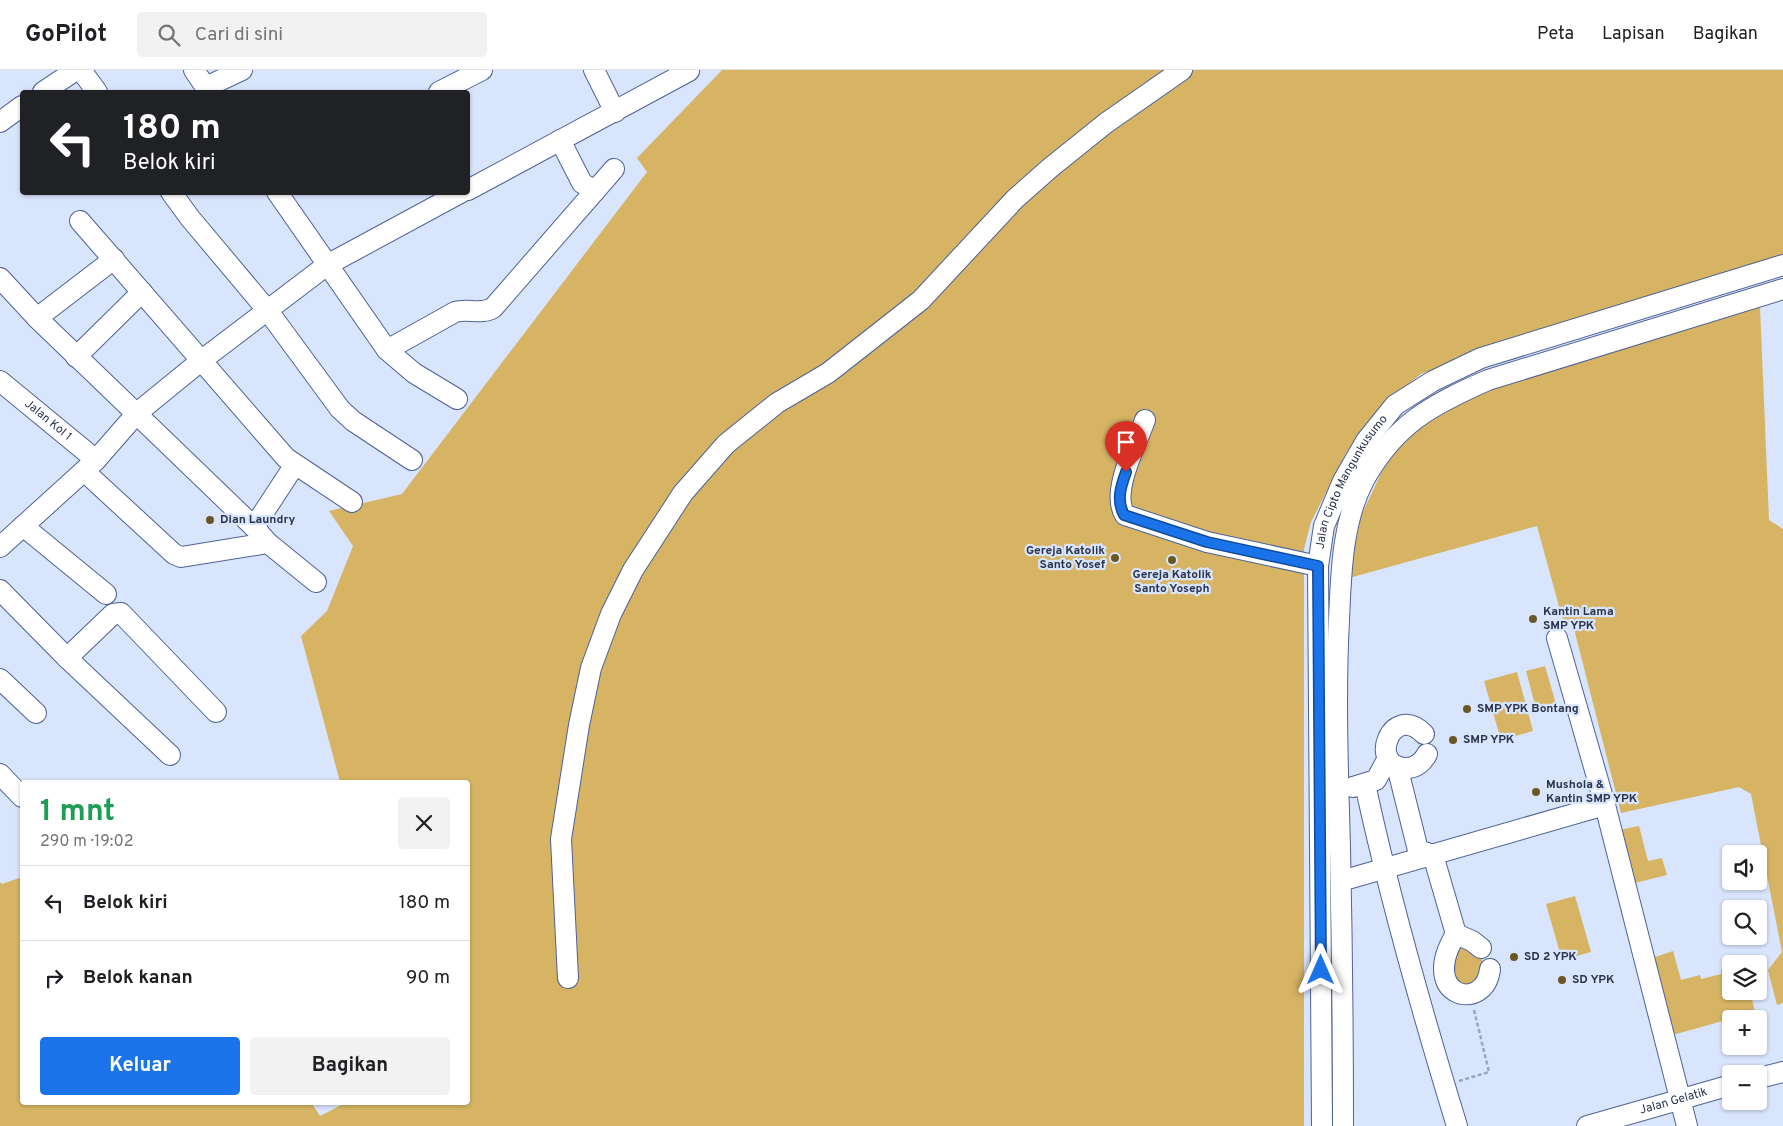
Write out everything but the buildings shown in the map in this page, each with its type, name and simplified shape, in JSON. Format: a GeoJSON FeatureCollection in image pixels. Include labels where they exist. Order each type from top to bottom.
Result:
{"type":"FeatureCollection","features":[{"type":"Feature","properties":{"kind":"street"},"geometry":{"type":"LineString","coordinates":[[46,90],[76,70]]}},
{"type":"Feature","properties":{"kind":"street"},"geometry":{"type":"LineString","coordinates":[[81,70],[96,90]]}},
{"type":"Feature","properties":{"kind":"street"},"geometry":{"type":"LineString","coordinates":[[194,70],[207,90],[242,70]]}},
{"type":"Feature","properties":{"kind":"street"},"geometry":{"type":"LineString","coordinates":[[443,90],[482,70]]}},
{"type":"Feature","properties":{"kind":"street"},"geometry":{"type":"LineString","coordinates":[[594,70],[616,112]]}},
{"type":"Feature","properties":{"kind":"street"},"geometry":{"type":"LineString","coordinates":[[568,978],[561,839],[579,724],[591,668],[611,614],[633,570],[683,493],[726,444],[777,403],[828,373],[921,300],[1015,199],[1050,168],[1106,124],[1182,70]]}},
{"type":"Feature","properties":{"kind":"street"},"geometry":{"type":"LineString","coordinates":[[470,189],[689,71]]}},
{"type":"Feature","properties":{"kind":"street"},"geometry":{"type":"LineString","coordinates":[[0,122],[20,107]]}},
{"type":"Feature","properties":{"kind":"street"},"geometry":{"type":"LineString","coordinates":[[560,140],[585,184]]}},
{"type":"Feature","properties":{"kind":"street"},"geometry":{"type":"LineString","coordinates":[[387,350],[455,312],[464,310],[484,312],[493,308],[585,184],[614,169]]}},
{"type":"Feature","properties":{"kind":"street"},"geometry":{"type":"LineString","coordinates":[[173,195],[190,218],[268,311],[340,409],[353,421],[412,460]]}},
{"type":"Feature","properties":{"kind":"street"},"geometry":{"type":"LineString","coordinates":[[279,195],[387,350],[414,373],[457,399]]}},
{"type":"Feature","properties":{"kind":"street"},"geometry":{"type":"LineString","coordinates":[[0,547],[90,466],[137,412],[202,360],[327,265],[456,195]]}},
{"type":"Feature","properties":{"kind":"street"},"geometry":{"type":"LineString","coordinates":[[80,221],[294,466],[352,502]]}},
{"type":"Feature","properties":{"kind":"street"},"geometry":{"type":"LineString","coordinates":[[37,318],[114,259]]}},
{"type":"Feature","properties":{"kind":"street","name":"Jalan Cipto Mangunkusumo"},"geometry":{"type":"LineString","coordinates":[[1322,1126],[1318,566],[1324,526],[1343,481],[1366,441],[1395,405],[1433,381],[1481,358],[1783,265]]}},
{"type":"Feature","properties":{"kind":"street"},"geometry":{"type":"LineString","coordinates":[[0,278],[37,318],[137,412],[268,543],[316,582]]}},
{"type":"Feature","properties":{"kind":"street","name":"Jalan Cipto Mangunkusumo"},"geometry":{"type":"LineString","coordinates":[[1343,1126],[1341,881],[1336,680],[1341,573],[1348,526],[1364,481],[1387,445],[1413,419],[1444,399],[1488,380],[1783,289]]}},
{"type":"Feature","properties":{"kind":"street"},"geometry":{"type":"LineString","coordinates":[[76,356],[142,292]]}},
{"type":"Feature","properties":{"kind":"street"},"geometry":{"type":"LineString","coordinates":[[1684,295],[1691,318]]}},
{"type":"Feature","properties":{"kind":"street","name":"Jalan Kol 1"},"geometry":{"type":"LineString","coordinates":[[0,381],[90,466],[174,554],[181,557],[268,543]]}},
{"type":"Feature","properties":{"kind":"street"},"geometry":{"type":"LineString","coordinates":[[1145,420],[1120,489],[1120,504],[1124,515],[1207,542],[1318,566]]}},
{"type":"Feature","properties":{"kind":"street"},"geometry":{"type":"LineString","coordinates":[[254,527],[294,466]]}},
{"type":"Feature","properties":{"kind":"street"},"geometry":{"type":"LineString","coordinates":[[24,526],[106,594]]}},
{"type":"Feature","properties":{"kind":"street"},"geometry":{"type":"LineString","coordinates":[[0,590],[67,658],[170,754]]}},
{"type":"Feature","properties":{"kind":"street"},"geometry":{"type":"LineString","coordinates":[[67,658],[113,614],[122,613],[216,712]]}},
{"type":"Feature","properties":{"kind":"street"},"geometry":{"type":"LineString","coordinates":[[1557,638],[1605,805],[1686,1126]]}},
{"type":"Feature","properties":{"kind":"street"},"geometry":{"type":"LineString","coordinates":[[0,679],[36,713]]}},
{"type":"Feature","properties":{"kind":"street"},"geometry":{"type":"LineString","coordinates":[[1393,762],[1403,768],[1415,767],[1424,759],[1426,744],[1413,726],[1400,726],[1394,729],[1386,739],[1385,746],[1393,762],[1422,855],[1456,934],[1472,941],[1481,948]]}},
{"type":"Feature","properties":{"kind":"street"},"geometry":{"type":"LineString","coordinates":[[1339,788],[1365,784],[1376,780],[1393,762]]}},
{"type":"Feature","properties":{"kind":"street"},"geometry":{"type":"LineString","coordinates":[[0,774],[20,795]]}},
{"type":"Feature","properties":{"kind":"street"},"geometry":{"type":"LineString","coordinates":[[1365,784],[1383,870],[1415,987],[1457,1126]]}},
{"type":"Feature","properties":{"kind":"street"},"geometry":{"type":"LineString","coordinates":[[1341,881],[1383,870],[1422,855],[1605,805]]}},
{"type":"Feature","properties":{"kind":"street"},"geometry":{"type":"LineString","coordinates":[[1456,934],[1444,954],[1443,974],[1445,981],[1455,991],[1469,994],[1476,992],[1487,983],[1490,969]]}},
{"type":"Feature","properties":{"kind":"street"},"geometry":{"type":"LineString","coordinates":[[1415,987],[1443,974]]}},
{"type":"Feature","properties":{"kind":"street"},"geometry":{"type":"LineString","coordinates":[[1767,1076],[1783,1072]]}},
{"type":"Feature","properties":{"kind":"street","name":"Jalan Gelatik"},"geometry":{"type":"LineString","coordinates":[[1587,1126],[1722,1087]]}},
{"type":"Feature","properties":{"kind":"street"},"geometry":{"type":"LineString","coordinates":[[1322,1101],[1343,1100]]}},
{"type":"Feature","properties":{"kind":"path"},"geometry":{"type":"LineString","coordinates":[[1447,1095],[1453,1083],[1489,1072],[1469,994]]}},
{"type":"Feature","properties":{"kind":"shaded area"},"geometry":{"type":"Polygon","coordinates":[[[722,70],[1783,70],[1783,255],[1507,341],[1421,374],[1385,403],[1346,453],[1311,522],[1304,549],[1304,1126],[0,1126],[0,882],[2,884],[20,878],[20,1105],[313,1105],[320,1116],[341,1105],[470,1105],[470,780],[339,780],[301,636],[327,611],[353,546],[329,511],[402,494],[647,172],[637,158],[722,70]]]}},
{"type":"Feature","properties":{"kind":"shaded area"},"geometry":{"type":"Polygon","coordinates":[[[1760,307],[1769,520],[1783,529],[1783,1003],[1777,1005],[1768,970],[1782,952],[1767,876],[1767,845],[1761,845],[1751,794],[1739,787],[1621,813],[1572,621],[1563,621],[1537,526],[1349,578],[1361,516],[1382,471],[1414,427],[1445,404],[1625,344],[1760,307]]]}},
{"type":"Feature","properties":{"kind":"shaded area"},"geometry":{"type":"Polygon","coordinates":[[[1545,666],[1556,704],[1536,709],[1526,671],[1545,666]]]}},
{"type":"Feature","properties":{"kind":"shaded area"},"geometry":{"type":"Polygon","coordinates":[[[1517,672],[1533,731],[1501,740],[1484,681],[1517,672]]]}},
{"type":"Feature","properties":{"kind":"shaded area"},"geometry":{"type":"Polygon","coordinates":[[[1639,826],[1648,861],[1662,858],[1667,875],[1627,885],[1614,831],[1639,826]]]}},
{"type":"Feature","properties":{"kind":"shaded area"},"geometry":{"type":"Polygon","coordinates":[[[1575,896],[1591,952],[1562,960],[1546,904],[1575,896]]]}},
{"type":"Feature","properties":{"kind":"shaded area"},"geometry":{"type":"Polygon","coordinates":[[[1459,943],[1481,955],[1484,968],[1478,986],[1457,984],[1450,954],[1459,943]]]}},
{"type":"Feature","properties":{"kind":"shaded area"},"geometry":{"type":"Polygon","coordinates":[[[1673,951],[1681,980],[1700,975],[1701,979],[1721,974],[1722,970],[1722,1000],[1752,1000],[1755,1010],[1722,1010],[1722,1021],[1669,1036],[1649,959],[1673,951]]]}},
{"type":"Feature","properties":{"kind":"place","name":"Dian Laundry"},"geometry":{"type":"Point","coordinates":[210,520]}},
{"type":"Feature","properties":{"kind":"place","name":"Gereja Katolik Santo Yosef"},"geometry":{"type":"Point","coordinates":[1115,558]}},
{"type":"Feature","properties":{"kind":"place","name":"Gereja Katolik Santo Yoseph"},"geometry":{"type":"Point","coordinates":[1172,560]}},
{"type":"Feature","properties":{"kind":"place","name":"Kantin Lama SMP YPK"},"geometry":{"type":"Point","coordinates":[1533,619]}},
{"type":"Feature","properties":{"kind":"place","name":"SMP YPK Bontang"},"geometry":{"type":"Point","coordinates":[1467,709]}},
{"type":"Feature","properties":{"kind":"place","name":"SMP YPK"},"geometry":{"type":"Point","coordinates":[1453,740]}},
{"type":"Feature","properties":{"kind":"place","name":"Mushola & Kantin SMP YPK"},"geometry":{"type":"Point","coordinates":[1536,792]}},
{"type":"Feature","properties":{"kind":"place","name":"SD 2 YPK"},"geometry":{"type":"Point","coordinates":[1514,957]}},
{"type":"Feature","properties":{"kind":"place","name":"SD YPK"},"geometry":{"type":"Point","coordinates":[1562,980]}},
{"type":"Feature","properties":{"kind":"route"},"geometry":{"type":"LineString","coordinates":[[1126,472],[1120,489],[1120,504],[1124,515],[1207,542],[1318,566],[1321,970]]}}]}
